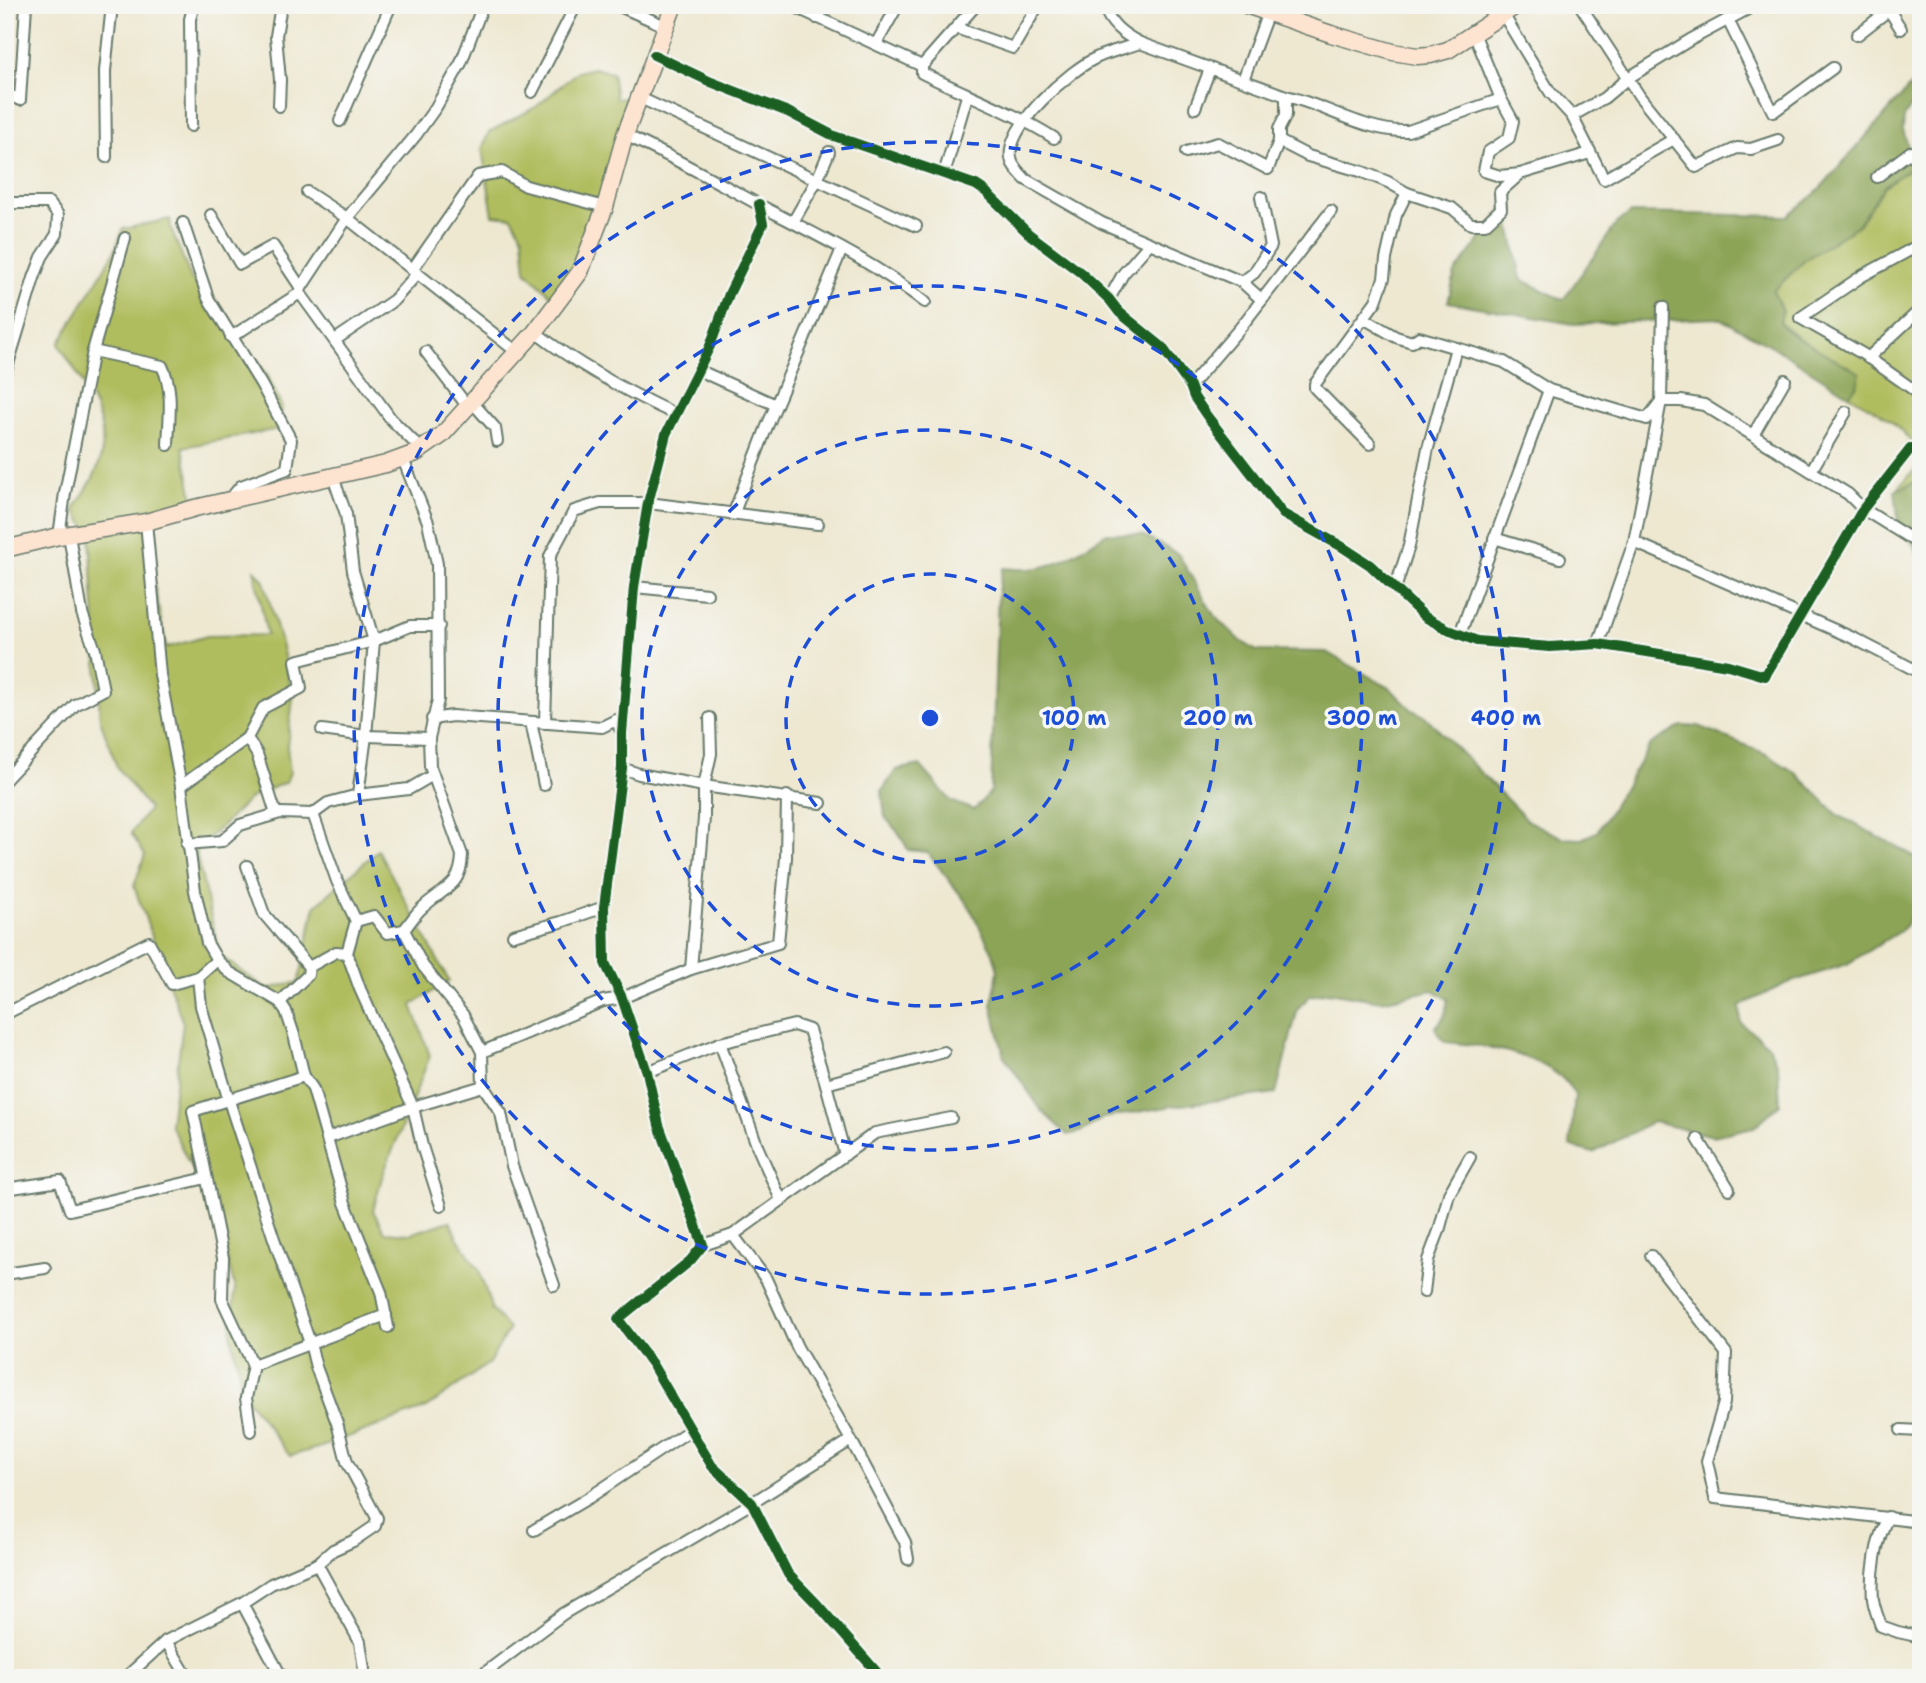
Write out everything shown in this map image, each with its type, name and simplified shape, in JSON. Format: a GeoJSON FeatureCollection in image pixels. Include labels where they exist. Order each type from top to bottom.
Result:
{"type":"FeatureCollection","features":[{"type":"Feature","properties":{"kind":"street"},"geometry":{"type":"LineString","coordinates":[[5,93],[20,100],[26,5]]}},
{"type":"Feature","properties":{"kind":"street"},"geometry":{"type":"LineString","coordinates":[[106,157],[105,71],[111,5]]}},
{"type":"Feature","properties":{"kind":"street"},"geometry":{"type":"LineString","coordinates":[[191,126],[190,19],[194,5]]}},
{"type":"Feature","properties":{"kind":"street"},"geometry":{"type":"LineString","coordinates":[[279,106],[276,36],[281,5]]}},
{"type":"Feature","properties":{"kind":"street"},"geometry":{"type":"LineString","coordinates":[[340,121],[391,5]]}},
{"type":"Feature","properties":{"kind":"street"},"geometry":{"type":"LineString","coordinates":[[231,337],[300,290],[347,218],[436,107],[461,63],[483,5]]}},
{"type":"Feature","properties":{"kind":"street"},"geometry":{"type":"LineString","coordinates":[[532,92],[576,5]]}},
{"type":"Feature","properties":{"kind":"street"},"geometry":{"type":"LineString","coordinates":[[617,5],[665,26]]}},
{"type":"Feature","properties":{"kind":"street"},"geometry":{"type":"LineString","coordinates":[[5,549],[146,522],[403,459],[442,435],[535,332],[580,272],[605,207],[638,97],[674,5]]}},
{"type":"Feature","properties":{"kind":"street"},"geometry":{"type":"LineString","coordinates":[[791,5],[922,66]]}},
{"type":"Feature","properties":{"kind":"street"},"geometry":{"type":"LineString","coordinates":[[817,18],[824,5]]}},
{"type":"Feature","properties":{"kind":"street"},"geometry":{"type":"LineString","coordinates":[[876,44],[898,5]]}},
{"type":"Feature","properties":{"kind":"street"},"geometry":{"type":"LineString","coordinates":[[975,5],[922,66],[922,73],[967,96],[1025,120],[1054,138]]}},
{"type":"Feature","properties":{"kind":"street"},"geometry":{"type":"LineString","coordinates":[[1104,5],[1113,23],[1123,34],[1140,43],[1286,96],[1396,132],[1408,131],[1501,99]]}},
{"type":"Feature","properties":{"kind":"street"},"geometry":{"type":"LineString","coordinates":[[1246,5],[1269,9],[1406,55],[1430,55],[1448,50],[1517,5]]}},
{"type":"Feature","properties":{"kind":"street"},"geometry":{"type":"LineString","coordinates":[[1580,5],[1640,97],[1696,167],[1737,148],[1751,149],[1778,140]]}},
{"type":"Feature","properties":{"kind":"street"},"geometry":{"type":"LineString","coordinates":[[1572,117],[1604,98],[1628,78],[1752,6]]}},
{"type":"Feature","properties":{"kind":"street"},"geometry":{"type":"LineString","coordinates":[[956,28],[1013,48],[1037,7]]}},
{"type":"Feature","properties":{"kind":"street"},"geometry":{"type":"LineString","coordinates":[[1857,35],[1887,8],[1901,29]]}},
{"type":"Feature","properties":{"kind":"street"},"geometry":{"type":"LineString","coordinates":[[1243,80],[1269,9]]}},
{"type":"Feature","properties":{"kind":"street"},"geometry":{"type":"LineString","coordinates":[[1503,14],[1550,92],[1572,117],[1604,179],[1675,139]]}},
{"type":"Feature","properties":{"kind":"street"},"geometry":{"type":"LineString","coordinates":[[1728,20],[1773,112],[1833,68]]}},
{"type":"Feature","properties":{"kind":"street"},"geometry":{"type":"LineString","coordinates":[[1474,33],[1513,121],[1509,138],[1488,152],[1484,171],[1500,176],[1520,174],[1590,153]]}},
{"type":"Feature","properties":{"kind":"street"},"geometry":{"type":"LineString","coordinates":[[1140,43],[1097,58],[1072,73],[1025,120],[1011,152],[1012,161],[1025,179],[1066,204],[1149,244],[1242,282],[1262,300]]}},
{"type":"Feature","properties":{"kind":"street"},"geometry":{"type":"LineString","coordinates":[[654,55],[711,82],[788,112],[834,136],[985,191],[1029,234],[1060,256],[1109,299],[1119,312],[1161,347],[1190,386],[1201,407],[1283,514],[1360,559],[1425,617],[1477,641],[1550,647],[1598,644],[1728,664],[1765,676],[1863,509],[1911,448]]}},
{"type":"Feature","properties":{"kind":"street"},"geometry":{"type":"LineString","coordinates":[[1195,108],[1210,69]]}},
{"type":"Feature","properties":{"kind":"street"},"geometry":{"type":"LineString","coordinates":[[944,174],[967,96]]}},
{"type":"Feature","properties":{"kind":"street"},"geometry":{"type":"LineString","coordinates":[[1186,152],[1218,143],[1268,169],[1279,141],[1279,129],[1286,115],[1286,96]]}},
{"type":"Feature","properties":{"kind":"street"},"geometry":{"type":"LineString","coordinates":[[638,97],[916,226]]}},
{"type":"Feature","properties":{"kind":"street"},"geometry":{"type":"LineString","coordinates":[[625,135],[659,150],[842,248],[892,277],[925,302]]}},
{"type":"Feature","properties":{"kind":"street"},"geometry":{"type":"LineString","coordinates":[[1279,141],[1308,156],[1388,181],[1407,192],[1452,208],[1471,224],[1485,224],[1500,209],[1500,192],[1520,174]]}},
{"type":"Feature","properties":{"kind":"street"},"geometry":{"type":"LineString","coordinates":[[793,222],[817,180],[829,152]]}},
{"type":"Feature","properties":{"kind":"street"},"geometry":{"type":"LineString","coordinates":[[1877,177],[1910,152],[1921,166]]}},
{"type":"Feature","properties":{"kind":"street"},"geometry":{"type":"LineString","coordinates":[[335,340],[394,299],[478,176],[502,172],[526,186],[605,207]]}},
{"type":"Feature","properties":{"kind":"street"},"geometry":{"type":"LineString","coordinates":[[307,192],[347,218],[517,352]]}},
{"type":"Feature","properties":{"kind":"street"},"geometry":{"type":"LineString","coordinates":[[1370,444],[1315,388],[1315,384],[1376,301],[1384,278],[1396,215],[1407,192]]}},
{"type":"Feature","properties":{"kind":"street"},"geometry":{"type":"LineString","coordinates":[[1242,282],[1254,273],[1271,246],[1261,197]]}},
{"type":"Feature","properties":{"kind":"street"},"geometry":{"type":"LineString","coordinates":[[5,203],[49,203],[58,215],[57,234],[42,257],[5,374]]}},
{"type":"Feature","properties":{"kind":"street"},"geometry":{"type":"LineString","coordinates":[[703,1245],[659,1125],[648,1072],[622,998],[605,963],[604,907],[622,768],[622,733],[634,587],[648,503],[666,435],[763,224],[759,204]]}},
{"type":"Feature","properties":{"kind":"street"},"geometry":{"type":"LineString","coordinates":[[1190,386],[1332,211]]}},
{"type":"Feature","properties":{"kind":"street"},"geometry":{"type":"LineString","coordinates":[[211,215],[240,264],[273,246],[300,290],[391,419],[421,449]]}},
{"type":"Feature","properties":{"kind":"street"},"geometry":{"type":"LineString","coordinates":[[184,223],[208,298],[261,384],[291,440],[287,469],[241,486],[227,502]]}},
{"type":"Feature","properties":{"kind":"street"},"geometry":{"type":"LineString","coordinates":[[5,780],[75,705],[103,690],[64,536],[65,494],[93,351],[125,238]]}},
{"type":"Feature","properties":{"kind":"street"},"geometry":{"type":"LineString","coordinates":[[1109,299],[1123,274],[1149,244]]}},
{"type":"Feature","properties":{"kind":"street"},"geometry":{"type":"LineString","coordinates":[[1921,244],[1863,276],[1800,318],[1868,358],[1921,395]]}},
{"type":"Feature","properties":{"kind":"street"},"geometry":{"type":"LineString","coordinates":[[733,515],[842,248]]}},
{"type":"Feature","properties":{"kind":"street"},"geometry":{"type":"LineString","coordinates":[[1598,644],[1634,542],[1661,401],[1663,307]]}},
{"type":"Feature","properties":{"kind":"street"},"geometry":{"type":"LineString","coordinates":[[1868,358],[1921,309]]}},
{"type":"Feature","properties":{"kind":"street"},"geometry":{"type":"LineString","coordinates":[[1365,319],[1396,337],[1412,342],[1419,337],[1504,362],[1549,390],[1647,419],[1661,401]]}},
{"type":"Feature","properties":{"kind":"street"},"geometry":{"type":"LineString","coordinates":[[535,332],[608,381],[675,414]]}},
{"type":"Feature","properties":{"kind":"street"},"geometry":{"type":"LineString","coordinates":[[1395,589],[1409,546],[1429,448],[1456,348]]}},
{"type":"Feature","properties":{"kind":"street"},"geometry":{"type":"LineString","coordinates":[[93,351],[162,366],[168,379],[170,404],[168,445]]}},
{"type":"Feature","properties":{"kind":"street"},"geometry":{"type":"LineString","coordinates":[[426,352],[470,404],[495,428],[497,441]]}},
{"type":"Feature","properties":{"kind":"street"},"geometry":{"type":"LineString","coordinates":[[698,370],[776,405]]}},
{"type":"Feature","properties":{"kind":"street"},"geometry":{"type":"LineString","coordinates":[[1753,435],[1785,380]]}},
{"type":"Feature","properties":{"kind":"street"},"geometry":{"type":"LineString","coordinates":[[1460,634],[1549,390]]}},
{"type":"Feature","properties":{"kind":"street"},"geometry":{"type":"LineString","coordinates":[[1661,401],[1704,405],[1848,494],[1863,509],[1921,544]]}},
{"type":"Feature","properties":{"kind":"street"},"geometry":{"type":"LineString","coordinates":[[1811,471],[1846,412]]}},
{"type":"Feature","properties":{"kind":"street"},"geometry":{"type":"LineString","coordinates":[[356,921],[374,916],[387,933],[404,930],[422,908],[457,881],[462,869],[462,855],[430,766],[429,738],[439,701],[437,564],[428,522],[403,459]]}},
{"type":"Feature","properties":{"kind":"street"},"geometry":{"type":"LineString","coordinates":[[333,477],[346,514],[356,583],[374,641],[358,795]]}},
{"type":"Feature","properties":{"kind":"street"},"geometry":{"type":"LineString","coordinates":[[545,723],[550,556],[574,510],[600,503],[648,503],[818,524]]}},
{"type":"Feature","properties":{"kind":"street"},"geometry":{"type":"LineString","coordinates":[[146,522],[160,675],[181,786],[187,845],[207,943],[217,960],[229,972],[280,1002],[286,1011],[304,1076],[313,1088],[345,1203],[381,1292],[388,1327]]}},
{"type":"Feature","properties":{"kind":"street"},"geometry":{"type":"LineString","coordinates":[[1494,538],[1560,558]]}},
{"type":"Feature","properties":{"kind":"street"},"geometry":{"type":"LineString","coordinates":[[1634,542],[1853,638],[1921,673]]}},
{"type":"Feature","properties":{"kind":"street"},"geometry":{"type":"LineString","coordinates":[[634,587],[708,594]]}},
{"type":"Feature","properties":{"kind":"street"},"geometry":{"type":"LineString","coordinates":[[181,786],[247,738],[263,708],[301,688],[296,661],[374,641],[410,625],[439,626]]}},
{"type":"Feature","properties":{"kind":"street"},"geometry":{"type":"LineString","coordinates":[[439,701],[452,716]]}},
{"type":"Feature","properties":{"kind":"street"},"geometry":{"type":"LineString","coordinates":[[432,719],[452,716],[602,727],[616,720],[622,733]]}},
{"type":"Feature","properties":{"kind":"street"},"geometry":{"type":"LineString","coordinates":[[691,969],[704,818],[704,786],[711,754],[710,718]]}},
{"type":"Feature","properties":{"kind":"street"},"geometry":{"type":"LineString","coordinates":[[531,722],[544,785]]}},
{"type":"Feature","properties":{"kind":"street"},"geometry":{"type":"LineString","coordinates":[[322,730],[366,736],[429,738]]}},
{"type":"Feature","properties":{"kind":"street"},"geometry":{"type":"LineString","coordinates":[[247,738],[257,754],[276,814]]}},
{"type":"Feature","properties":{"kind":"street"},"geometry":{"type":"LineString","coordinates":[[622,768],[639,774],[704,786],[821,803]]}},
{"type":"Feature","properties":{"kind":"street"},"geometry":{"type":"LineString","coordinates":[[187,845],[222,841],[240,825],[276,814],[313,814],[328,803],[358,795],[409,789],[433,775]]}},
{"type":"Feature","properties":{"kind":"street"},"geometry":{"type":"LineString","coordinates":[[482,1052],[603,1001],[622,998],[691,969],[778,943],[786,858],[787,796]]}},
{"type":"Feature","properties":{"kind":"street"},"geometry":{"type":"LineString","coordinates":[[313,814],[340,890],[356,921],[347,953],[360,989],[413,1107],[441,1206]]}},
{"type":"Feature","properties":{"kind":"street"},"geometry":{"type":"LineString","coordinates":[[247,866],[264,914],[309,967],[308,975],[280,1002]]}},
{"type":"Feature","properties":{"kind":"street"},"geometry":{"type":"LineString","coordinates":[[513,934],[561,922],[604,907]]}},
{"type":"Feature","properties":{"kind":"street"},"geometry":{"type":"LineString","coordinates":[[404,930],[423,966],[463,1015],[482,1052],[483,1086],[500,1113],[512,1166],[554,1284]]}},
{"type":"Feature","properties":{"kind":"street"},"geometry":{"type":"LineString","coordinates":[[5,1014],[149,942],[172,984],[198,977],[217,960]]}},
{"type":"Feature","properties":{"kind":"street"},"geometry":{"type":"LineString","coordinates":[[309,967],[336,952],[347,953]]}},
{"type":"Feature","properties":{"kind":"street"},"geometry":{"type":"LineString","coordinates":[[125,1678],[166,1641],[242,1603],[271,1584],[317,1564],[333,1550],[353,1541],[375,1525],[377,1518],[348,1462],[273,1236],[201,1006],[198,977]]}},
{"type":"Feature","properties":{"kind":"street"},"geometry":{"type":"LineString","coordinates":[[648,1072],[720,1043],[793,1025],[809,1030],[845,1155]]}},
{"type":"Feature","properties":{"kind":"street"},"geometry":{"type":"LineString","coordinates":[[720,1043],[758,1148],[781,1200]]}},
{"type":"Feature","properties":{"kind":"street"},"geometry":{"type":"LineString","coordinates":[[826,1084],[944,1052]]}},
{"type":"Feature","properties":{"kind":"street"},"geometry":{"type":"LineString","coordinates":[[251,1431],[246,1398],[253,1365],[222,1299],[223,1258],[192,1111],[304,1076]]}},
{"type":"Feature","properties":{"kind":"street"},"geometry":{"type":"LineString","coordinates":[[328,1139],[413,1107],[483,1086]]}},
{"type":"Feature","properties":{"kind":"street"},"geometry":{"type":"LineString","coordinates":[[882,1678],[827,1614],[788,1574],[752,1503],[712,1466],[652,1364],[618,1319],[690,1261],[703,1245],[733,1236],[875,1132],[951,1118]]}},
{"type":"Feature","properties":{"kind":"street"},"geometry":{"type":"LineString","coordinates":[[1699,1139],[1729,1189]]}},
{"type":"Feature","properties":{"kind":"street"},"geometry":{"type":"LineString","coordinates":[[1424,1292],[1427,1260],[1439,1231],[1449,1194],[1471,1157]]}},
{"type":"Feature","properties":{"kind":"street"},"geometry":{"type":"LineString","coordinates":[[5,1189],[60,1181],[70,1210],[206,1178]]}},
{"type":"Feature","properties":{"kind":"street"},"geometry":{"type":"LineString","coordinates":[[733,1236],[766,1279],[797,1347],[851,1440],[905,1542],[908,1559]]}},
{"type":"Feature","properties":{"kind":"street"},"geometry":{"type":"LineString","coordinates":[[1651,1256],[1726,1353],[1724,1403],[1707,1461],[1715,1498],[1921,1522]]}},
{"type":"Feature","properties":{"kind":"street"},"geometry":{"type":"LineString","coordinates":[[5,1274],[45,1268]]}},
{"type":"Feature","properties":{"kind":"street"},"geometry":{"type":"LineString","coordinates":[[253,1365],[386,1315]]}},
{"type":"Feature","properties":{"kind":"street"},"geometry":{"type":"LineString","coordinates":[[534,1530],[590,1497],[690,1430]]}},
{"type":"Feature","properties":{"kind":"street"},"geometry":{"type":"LineString","coordinates":[[1901,1430],[1921,1431]]}},
{"type":"Feature","properties":{"kind":"street"},"geometry":{"type":"LineString","coordinates":[[478,1678],[563,1614],[752,1503],[851,1440]]}},
{"type":"Feature","properties":{"kind":"street"},"geometry":{"type":"LineString","coordinates":[[1888,1517],[1882,1529],[1876,1558],[1873,1600],[1881,1626],[1921,1637]]}},
{"type":"Feature","properties":{"kind":"street"},"geometry":{"type":"LineString","coordinates":[[317,1564],[360,1642],[363,1669]]}},
{"type":"Feature","properties":{"kind":"street"},"geometry":{"type":"LineString","coordinates":[[242,1603],[282,1678]]}},
{"type":"Feature","properties":{"kind":"street"},"geometry":{"type":"LineString","coordinates":[[166,1641],[188,1678]]}},
{"type":"Feature","properties":{"kind":"green space"},"geometry":{"type":"Polygon","coordinates":[[[594,68],[612,73],[616,99],[638,97],[612,185],[558,302],[526,271],[523,237],[512,217],[493,215],[482,149],[489,132],[536,107],[577,72],[594,68]]]}},
{"type":"Feature","properties":{"kind":"green space"},"geometry":{"type":"Polygon","coordinates":[[[1921,74],[1921,90],[1904,118],[1903,130],[1914,166],[1884,186],[1858,225],[1805,260],[1773,291],[1782,311],[1780,323],[1788,332],[1860,373],[1857,385],[1849,395],[1772,346],[1719,318],[1573,324],[1448,302],[1455,273],[1506,205],[1521,279],[1563,300],[1617,223],[1631,213],[1787,216],[1816,193],[1921,74]]]}},
{"type":"Feature","properties":{"kind":"green space"},"geometry":{"type":"Polygon","coordinates":[[[1921,143],[1921,461],[1900,429],[1849,395],[1857,385],[1780,323],[1782,311],[1773,291],[1805,260],[1858,225],[1884,186],[1914,166],[1917,144],[1921,143]]]}},
{"type":"Feature","properties":{"kind":"green space"},"geometry":{"type":"Polygon","coordinates":[[[170,219],[171,229],[191,278],[268,376],[282,408],[279,429],[183,447],[195,508],[146,522],[148,551],[166,648],[207,636],[267,635],[254,569],[264,581],[293,699],[287,746],[290,772],[286,782],[250,798],[195,848],[220,956],[267,989],[299,982],[315,906],[378,850],[449,981],[412,1005],[430,1056],[382,1177],[373,1211],[385,1232],[410,1234],[450,1221],[457,1237],[479,1270],[492,1310],[509,1329],[489,1363],[426,1408],[290,1456],[244,1395],[231,1334],[235,1289],[215,1216],[170,1124],[183,1023],[134,886],[145,855],[131,833],[149,809],[117,767],[100,719],[90,533],[74,509],[98,466],[103,444],[98,414],[92,399],[59,344],[113,254],[123,229],[170,219]]]}},
{"type":"Feature","properties":{"kind":"green space"},"geometry":{"type":"Polygon","coordinates":[[[1921,463],[1921,479],[1895,491],[1921,463]]]}},
{"type":"Feature","properties":{"kind":"green space"},"geometry":{"type":"Polygon","coordinates":[[[1921,479],[1921,562],[1914,546],[1899,525],[1895,491],[1921,479]]]}},
{"type":"Feature","properties":{"kind":"green space"},"geometry":{"type":"Polygon","coordinates":[[[1107,533],[1142,535],[1178,554],[1214,615],[1241,641],[1257,651],[1327,652],[1391,689],[1412,710],[1425,716],[1528,821],[1563,838],[1581,839],[1597,832],[1651,744],[1682,726],[1699,726],[1766,754],[1796,773],[1838,815],[1914,856],[1921,863],[1921,901],[1903,929],[1847,964],[1785,984],[1740,1006],[1741,1023],[1768,1045],[1778,1066],[1780,1104],[1754,1127],[1713,1136],[1653,1122],[1593,1153],[1570,1146],[1575,1095],[1565,1081],[1549,1068],[1506,1051],[1445,1042],[1435,1028],[1445,1016],[1448,999],[1433,990],[1381,1001],[1328,992],[1310,996],[1298,1008],[1276,1093],[1103,1118],[1083,1131],[1067,1135],[1042,1111],[1004,1056],[992,1005],[998,971],[993,953],[969,906],[927,852],[908,850],[901,836],[885,817],[882,791],[896,770],[920,765],[951,801],[974,810],[991,791],[998,591],[1003,568],[1047,566],[1070,556],[1107,533]]]}},
{"type":"Feature","properties":{"kind":"cycle path"},"geometry":{"type":"LineString","coordinates":[[654,55],[711,82],[788,112],[834,136],[976,185],[985,191],[1029,234],[1081,273],[1119,312],[1162,347],[1190,386],[1207,416],[1283,514],[1370,565],[1425,617],[1477,641],[1550,647],[1598,644],[1728,665],[1765,676],[1863,509],[1911,448]]}},
{"type":"Feature","properties":{"kind":"cycle path"},"geometry":{"type":"LineString","coordinates":[[759,204],[763,224],[729,294],[710,346],[666,434],[648,503],[634,587],[622,733],[622,768],[604,907],[605,963],[622,998],[647,1072],[659,1125],[703,1245],[690,1261],[618,1319],[652,1364],[712,1466],[752,1503],[788,1574],[882,1678]]}}]}
